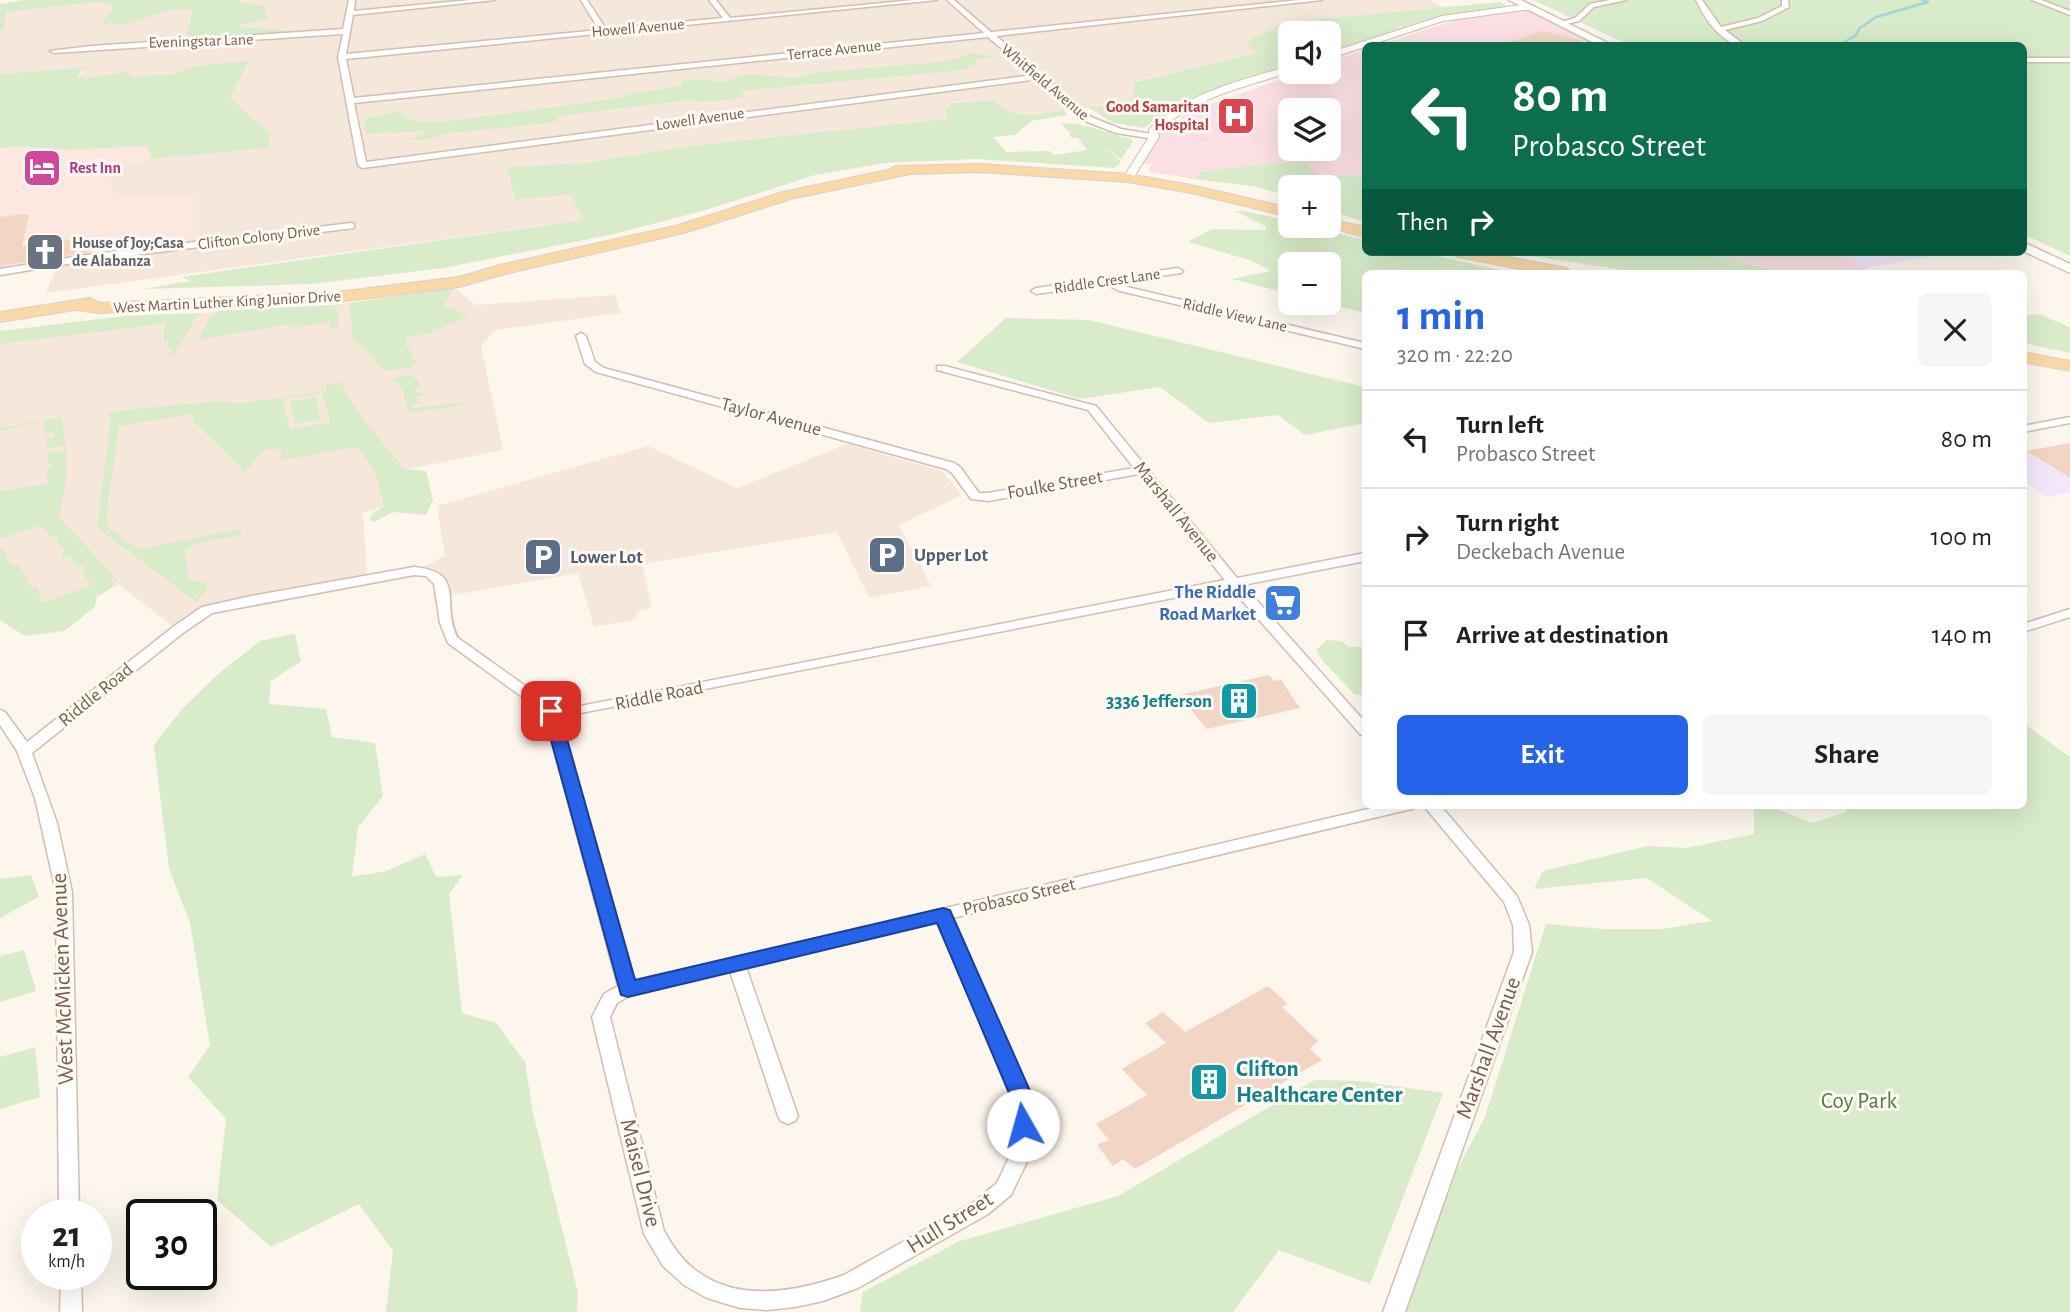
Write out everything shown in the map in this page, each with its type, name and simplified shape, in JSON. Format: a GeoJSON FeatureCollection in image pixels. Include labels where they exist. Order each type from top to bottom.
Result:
{"type":"FeatureCollection","features":[{"type":"Feature","properties":{"kind":"main road"},"geometry":{"type":"LineString","coordinates":[[1514,0],[1601,42]]}},
{"type":"Feature","properties":{"kind":"main road","name":"West Martin Luther King Junior Drive"},"geometry":{"type":"LineString","coordinates":[[0,317],[78,306],[100,308],[292,302],[430,286],[488,276],[500,270],[654,237],[788,195],[909,170],[988,168],[1128,178],[1175,185],[1278,210]]}},
{"type":"Feature","properties":{"kind":"main road"},"geometry":{"type":"LineString","coordinates":[[1341,226],[1362,231]]}},
{"type":"Feature","properties":{"kind":"main road"},"geometry":{"type":"LineString","coordinates":[[2027,248],[2070,269]]}},
{"type":"Feature","properties":{"kind":"main road"},"geometry":{"type":"LineString","coordinates":[[1479,256],[1551,270]]}},
{"type":"Feature","properties":{"kind":"main road"},"geometry":{"type":"LineString","coordinates":[[2027,358],[2070,366]]}},
{"type":"Feature","properties":{"kind":"street"},"geometry":{"type":"LineString","coordinates":[[349,101],[342,57],[352,0]]}},
{"type":"Feature","properties":{"kind":"street"},"geometry":{"type":"LineString","coordinates":[[350,13],[492,0]]}},
{"type":"Feature","properties":{"kind":"street"},"geometry":{"type":"LineString","coordinates":[[584,0],[603,31]]}},
{"type":"Feature","properties":{"kind":"street"},"geometry":{"type":"LineString","coordinates":[[712,0],[728,20]]}},
{"type":"Feature","properties":{"kind":"street","name":"Howell Avenue"},"geometry":{"type":"LineString","coordinates":[[342,57],[934,0]]}},
{"type":"Feature","properties":{"kind":"street","name":"Whitfield Avenue"},"geometry":{"type":"LineString","coordinates":[[950,0],[1094,123],[1119,131],[1154,137]]}},
{"type":"Feature","properties":{"kind":"street","name":"Terrace Avenue"},"geometry":{"type":"LineString","coordinates":[[349,101],[1278,2],[1319,0]]}},
{"type":"Feature","properties":{"kind":"street"},"geometry":{"type":"LineString","coordinates":[[1562,23],[1577,20],[1592,5],[1623,0]]}},
{"type":"Feature","properties":{"kind":"street"},"geometry":{"type":"LineString","coordinates":[[1699,0],[1704,11],[1726,36],[1736,42]]}},
{"type":"Feature","properties":{"kind":"street"},"geometry":{"type":"LineString","coordinates":[[1721,29],[1773,15],[1786,7],[1785,0]]}},
{"type":"Feature","properties":{"kind":"street"},"geometry":{"type":"LineString","coordinates":[[2035,0],[2070,13]]}},
{"type":"Feature","properties":{"kind":"street"},"geometry":{"type":"LineString","coordinates":[[1388,42],[1455,20],[1531,8]]}},
{"type":"Feature","properties":{"kind":"street"},"geometry":{"type":"LineString","coordinates":[[1370,42],[1428,23],[1531,8]]}},
{"type":"Feature","properties":{"kind":"street","name":"Eveningstar Lane"},"geometry":{"type":"LineString","coordinates":[[54,51],[140,43],[251,40],[347,31]]}},
{"type":"Feature","properties":{"kind":"street"},"geometry":{"type":"LineString","coordinates":[[1341,52],[1362,45]]}},
{"type":"Feature","properties":{"kind":"street"},"geometry":{"type":"LineString","coordinates":[[1341,57],[1362,50]]}},
{"type":"Feature","properties":{"kind":"street"},"geometry":{"type":"LineString","coordinates":[[2027,60],[2070,60]]}},
{"type":"Feature","properties":{"kind":"street"},"geometry":{"type":"LineString","coordinates":[[1154,137],[1153,131],[1158,125],[1179,109],[1278,73]]}},
{"type":"Feature","properties":{"kind":"street","name":"Lowell Avenue"},"geometry":{"type":"LineString","coordinates":[[349,101],[362,165],[1039,77]]}},
{"type":"Feature","properties":{"kind":"street"},"geometry":{"type":"LineString","coordinates":[[1128,178],[1154,137],[1199,107],[1278,80]]}},
{"type":"Feature","properties":{"kind":"street","name":"Clifton Colony Drive"},"geometry":{"type":"LineString","coordinates":[[0,272],[86,257],[351,226]]}},
{"type":"Feature","properties":{"kind":"street","name":"Riddle Crest Lane"},"geometry":{"type":"LineString","coordinates":[[1036,291],[1178,271]]}},
{"type":"Feature","properties":{"kind":"street","name":"Riddle View Lane"},"geometry":{"type":"LineString","coordinates":[[1106,281],[1124,289],[1362,345]]}},
{"type":"Feature","properties":{"kind":"street","name":"Taylor Avenue"},"geometry":{"type":"LineString","coordinates":[[581,336],[590,363],[600,370],[950,466],[971,491]]}},
{"type":"Feature","properties":{"kind":"street","name":"Marshall Avenue"},"geometry":{"type":"LineString","coordinates":[[941,368],[1092,408],[1233,583],[1362,728]]}},
{"type":"Feature","properties":{"kind":"street"},"geometry":{"type":"LineString","coordinates":[[2027,428],[2070,420]]}},
{"type":"Feature","properties":{"kind":"street","name":"Foulke Street"},"geometry":{"type":"LineString","coordinates":[[971,491],[975,496],[988,497],[1141,470]]}},
{"type":"Feature","properties":{"kind":"street","name":"Riddle Road"},"geometry":{"type":"LineString","coordinates":[[25,751],[207,610],[414,571],[431,573],[439,581],[445,625],[453,640],[551,711],[565,713],[1362,558]]}},
{"type":"Feature","properties":{"kind":"street"},"geometry":{"type":"LineString","coordinates":[[2027,627],[2070,613]]}},
{"type":"Feature","properties":{"kind":"street"},"geometry":{"type":"LineString","coordinates":[[551,711],[628,989]]}},
{"type":"Feature","properties":{"kind":"street","name":"West McMicken Avenue"},"geometry":{"type":"LineString","coordinates":[[0,715],[12,727],[25,751],[56,849],[64,891],[69,1199]]}},
{"type":"Feature","properties":{"kind":"street","name":"Probasco Street"},"geometry":{"type":"LineString","coordinates":[[611,1055],[601,1017],[610,999],[628,989],[1390,809]]}},
{"type":"Feature","properties":{"kind":"street","name":"Marshall Avenue"},"geometry":{"type":"LineString","coordinates":[[1394,1312],[1523,952],[1521,925],[1511,900],[1434,809]]}},
{"type":"Feature","properties":{"kind":"street","name":"Hull Street"},"geometry":{"type":"LineString","coordinates":[[851,1282],[981,1208],[1004,1189],[1023,1149],[1023,1100],[943,915]]}},
{"type":"Feature","properties":{"kind":"street"},"geometry":{"type":"LineString","coordinates":[[736,963],[788,1116]]}},
{"type":"Feature","properties":{"kind":"street","name":"Maisel Drive"},"geometry":{"type":"LineString","coordinates":[[611,1055],[654,1234],[676,1269],[714,1293],[762,1302],[788,1301],[851,1282]]}},
{"type":"Feature","properties":{"kind":"street"},"geometry":{"type":"LineString","coordinates":[[71,1290],[71,1312]]}},
{"type":"Feature","properties":{"kind":"shaded area"},"geometry":{"type":"Polygon","coordinates":[[[240,0],[1430,0],[1445,8],[1278,21],[1278,33],[1258,53],[1135,81],[1134,95],[1126,104],[1025,115],[1003,110],[994,101],[953,102],[945,108],[949,119],[584,163],[507,167],[570,194],[583,220],[46,293],[58,264],[149,196],[116,195],[108,179],[123,167],[151,159],[268,148],[270,134],[230,98],[248,62],[199,65],[174,74],[133,77],[126,71],[78,78],[86,67],[0,74],[0,30],[4,29],[5,12],[98,2],[113,6],[101,23],[126,25],[171,9],[193,10],[185,38],[229,38],[278,29],[243,28],[236,24],[240,0]]]}},
{"type":"Feature","properties":{"kind":"shaded area"},"geometry":{"type":"Polygon","coordinates":[[[1533,9],[1601,42],[1388,42],[1455,20],[1533,9]]]}},
{"type":"Feature","properties":{"kind":"shaded area","name":"Good Samaritan Hospital"},"geometry":{"type":"Polygon","coordinates":[[[1362,50],[1362,179],[1353,174],[1292,175],[1241,168],[1201,171],[1195,179],[1150,172],[1148,171],[1152,164],[1138,163],[1154,137],[1187,113],[1278,80],[1278,84],[1341,84],[1341,57],[1362,50]]]}},
{"type":"Feature","properties":{"kind":"shaded area"},"geometry":{"type":"Polygon","coordinates":[[[149,146],[151,159],[123,167],[108,179],[116,194],[198,195],[198,242],[0,269],[0,148],[67,150],[149,146]]]}},
{"type":"Feature","properties":{"kind":"shaded area"},"geometry":{"type":"Polygon","coordinates":[[[1716,256],[1844,256],[1867,268],[1865,270],[1774,270],[1716,256]]]}},
{"type":"Feature","properties":{"kind":"shaded area"},"geometry":{"type":"Polygon","coordinates":[[[1844,256],[1932,256],[1867,268],[1844,256]]]}},
{"type":"Feature","properties":{"kind":"shaded area"},"geometry":{"type":"Polygon","coordinates":[[[454,288],[476,305],[615,295],[621,313],[495,330],[481,346],[503,450],[404,470],[384,506],[363,513],[367,580],[217,607],[178,630],[119,585],[43,607],[0,570],[0,344],[167,324],[199,313],[332,305],[454,288]]]}},
{"type":"Feature","properties":{"kind":"shaded area"},"geometry":{"type":"Polygon","coordinates":[[[847,444],[942,471],[962,495],[899,525],[931,586],[869,598],[837,532],[642,564],[652,608],[636,612],[637,619],[594,627],[578,573],[443,597],[431,573],[414,571],[445,556],[437,506],[648,446],[737,488],[847,444]]]}},
{"type":"Feature","properties":{"kind":"shaded area"},"geometry":{"type":"Polygon","coordinates":[[[2027,452],[2063,474],[2070,473],[2070,492],[2048,497],[2027,484],[2027,452]]]}},
{"type":"Feature","properties":{"kind":"green space"},"geometry":{"type":"Polygon","coordinates":[[[24,0],[240,0],[239,2],[264,6],[267,19],[238,25],[243,28],[278,29],[288,34],[185,38],[193,10],[171,9],[126,25],[101,24],[113,6],[98,2],[6,12],[4,30],[0,30],[0,4],[24,0]]]}},
{"type":"Feature","properties":{"kind":"green space"},"geometry":{"type":"Polygon","coordinates":[[[1533,0],[2070,0],[2070,256],[2027,236],[2027,42],[1623,42],[1533,0]]]}},
{"type":"Feature","properties":{"kind":"green space"},"geometry":{"type":"Polygon","coordinates":[[[1500,2],[1506,5],[1504,8],[1426,20],[1341,48],[1341,21],[1300,21],[1500,2]]]}},
{"type":"Feature","properties":{"kind":"green space"},"geometry":{"type":"Polygon","coordinates":[[[1278,27],[1278,69],[1178,104],[1144,128],[1113,123],[1088,107],[1126,104],[1134,95],[1134,82],[1257,53],[1245,42],[1278,27]]]}},
{"type":"Feature","properties":{"kind":"green space"},"geometry":{"type":"Polygon","coordinates":[[[970,53],[994,57],[974,59],[977,64],[964,70],[740,91],[743,98],[698,102],[689,100],[557,116],[558,121],[452,133],[420,140],[409,139],[427,133],[366,134],[364,119],[400,111],[407,118],[421,122],[450,121],[620,98],[629,94],[681,86],[683,81],[701,79],[725,82],[749,74],[794,78],[812,73],[949,61],[970,53]]]}},
{"type":"Feature","properties":{"kind":"green space"},"geometry":{"type":"Polygon","coordinates":[[[249,61],[230,98],[270,134],[269,148],[151,159],[148,146],[67,150],[0,148],[0,74],[88,67],[79,73],[78,78],[126,71],[133,77],[174,74],[199,65],[249,61]]]}},
{"type":"Feature","properties":{"kind":"green space"},"geometry":{"type":"Polygon","coordinates":[[[994,101],[1018,114],[1063,110],[1068,115],[1031,121],[1015,135],[993,137],[1006,152],[1049,151],[1054,155],[1087,150],[1078,138],[1069,135],[1071,134],[1061,124],[1086,126],[1131,139],[1133,142],[1121,159],[1105,147],[1121,162],[1114,168],[976,159],[885,163],[815,175],[706,210],[610,235],[443,268],[312,284],[144,289],[191,281],[181,277],[583,220],[570,194],[516,200],[506,167],[584,163],[699,145],[948,119],[945,108],[953,103],[994,101]]]}},
{"type":"Feature","properties":{"kind":"green space"},"geometry":{"type":"Polygon","coordinates":[[[1304,161],[1317,175],[1278,175],[1278,193],[1258,187],[1195,179],[1201,171],[1304,161]]]}},
{"type":"Feature","properties":{"kind":"green space"},"geometry":{"type":"Polygon","coordinates":[[[1353,174],[1362,179],[1362,221],[1341,214],[1341,176],[1353,174]]]}},
{"type":"Feature","properties":{"kind":"green space"},"geometry":{"type":"Polygon","coordinates":[[[1235,211],[1278,218],[1278,238],[1341,238],[1341,234],[1362,239],[1362,256],[1437,256],[1500,270],[1362,270],[1362,312],[1341,307],[1341,252],[1278,252],[1278,291],[1232,279],[1272,271],[1249,260],[1188,242],[1212,229],[1264,230],[1267,227],[1235,211]]]}},
{"type":"Feature","properties":{"kind":"green space"},"geometry":{"type":"Polygon","coordinates":[[[1531,256],[1716,256],[1774,270],[1625,270],[1531,256]]]}},
{"type":"Feature","properties":{"kind":"green space"},"geometry":{"type":"Polygon","coordinates":[[[454,288],[444,306],[469,315],[428,334],[407,337],[405,347],[413,346],[409,349],[413,352],[410,359],[415,359],[416,364],[412,365],[412,368],[383,371],[372,356],[353,340],[350,303],[454,288]]]}},
{"type":"Feature","properties":{"kind":"green space"},"geometry":{"type":"Polygon","coordinates":[[[332,305],[338,313],[338,327],[331,329],[329,322],[295,328],[284,325],[198,340],[210,318],[218,311],[332,305]]]}},
{"type":"Feature","properties":{"kind":"green space"},"geometry":{"type":"Polygon","coordinates":[[[199,313],[172,359],[172,354],[168,352],[172,351],[172,347],[168,347],[168,341],[163,342],[166,324],[0,344],[0,331],[125,316],[199,313]]]}},
{"type":"Feature","properties":{"kind":"green space"},"geometry":{"type":"Polygon","coordinates":[[[2038,314],[2070,327],[2070,353],[2027,344],[2027,315],[2038,314]]]}},
{"type":"Feature","properties":{"kind":"green space"},"geometry":{"type":"Polygon","coordinates":[[[1006,318],[1089,320],[1362,386],[1362,424],[1305,435],[1278,415],[1209,423],[1160,387],[1080,399],[957,362],[1006,318]]]}},
{"type":"Feature","properties":{"kind":"green space"},"geometry":{"type":"Polygon","coordinates":[[[413,375],[414,379],[418,379],[420,388],[415,389],[416,393],[421,393],[421,396],[416,397],[417,401],[423,402],[413,404],[413,408],[462,405],[408,413],[401,388],[388,379],[413,375]]]}},
{"type":"Feature","properties":{"kind":"green space"},"geometry":{"type":"Polygon","coordinates":[[[340,382],[361,416],[404,469],[426,471],[433,499],[426,515],[393,512],[374,522],[369,520],[373,513],[384,506],[376,475],[358,447],[282,460],[281,451],[275,448],[264,450],[245,472],[195,423],[191,414],[119,426],[106,519],[109,528],[139,549],[241,529],[241,535],[201,542],[184,551],[190,580],[208,584],[204,595],[195,601],[97,528],[111,418],[108,417],[108,412],[215,401],[241,403],[327,391],[326,386],[340,382]],[[322,393],[282,399],[290,430],[330,422],[322,393]]]}},
{"type":"Feature","properties":{"kind":"green space"},"geometry":{"type":"Polygon","coordinates":[[[315,397],[321,419],[295,424],[290,402],[315,397]]]}},
{"type":"Feature","properties":{"kind":"green space"},"geometry":{"type":"Polygon","coordinates":[[[62,417],[66,467],[59,517],[116,578],[110,579],[115,585],[97,597],[95,607],[64,631],[25,636],[0,620],[0,547],[9,554],[5,556],[12,565],[17,564],[28,577],[25,579],[32,588],[36,587],[42,603],[92,585],[81,572],[86,570],[82,565],[77,567],[71,556],[64,559],[60,554],[66,551],[56,542],[61,540],[57,536],[52,537],[39,526],[0,539],[0,491],[47,484],[47,469],[52,468],[51,463],[46,464],[49,454],[63,450],[63,446],[48,448],[45,439],[54,437],[53,432],[45,434],[44,421],[0,431],[0,428],[62,417]]]}},
{"type":"Feature","properties":{"kind":"green space"},"geometry":{"type":"Polygon","coordinates":[[[295,634],[301,661],[271,681],[269,704],[326,709],[332,737],[375,743],[383,796],[358,827],[352,877],[386,871],[425,854],[436,877],[463,875],[449,894],[462,1013],[496,1023],[525,1062],[533,1113],[578,1293],[577,1312],[386,1312],[393,1251],[359,1204],[271,1247],[217,1200],[226,1119],[188,1077],[210,1045],[190,923],[169,869],[154,745],[182,709],[217,675],[260,641],[295,634]]]}},
{"type":"Feature","properties":{"kind":"green space"},"geometry":{"type":"Polygon","coordinates":[[[1327,640],[1341,641],[1349,647],[1362,647],[1362,695],[1355,695],[1316,650],[1327,640]]]}},
{"type":"Feature","properties":{"kind":"green space","name":"Coy Park"},"geometry":{"type":"Polygon","coordinates":[[[2027,726],[2070,757],[2070,1312],[1394,1312],[1419,1242],[1485,1117],[1546,924],[1604,929],[1663,929],[1712,921],[1647,878],[1534,889],[1543,871],[1648,846],[1686,848],[1754,834],[1754,809],[1777,809],[1813,823],[1847,812],[1844,809],[2027,809],[2027,726]]]}},
{"type":"Feature","properties":{"kind":"green space"},"geometry":{"type":"Polygon","coordinates":[[[31,875],[39,897],[0,918],[0,879],[31,875]]]}},
{"type":"Feature","properties":{"kind":"green space"},"geometry":{"type":"Polygon","coordinates":[[[24,950],[36,991],[0,1002],[0,956],[24,950]]]}},
{"type":"Feature","properties":{"kind":"green space"},"geometry":{"type":"Polygon","coordinates":[[[35,1047],[40,1097],[0,1109],[0,1057],[35,1047]]]}},
{"type":"Feature","properties":{"kind":"green space"},"geometry":{"type":"Polygon","coordinates":[[[1315,1080],[1360,1081],[1443,1093],[1370,1284],[1279,1250],[1233,1312],[860,1312],[863,1292],[960,1241],[1118,1196],[1315,1080]]]}},
{"type":"Feature","properties":{"kind":"building"},"geometry":{"type":"Polygon","coordinates":[[[1543,31],[1580,40],[1580,42],[1510,42],[1543,31]]]}},
{"type":"Feature","properties":{"kind":"building","name":"House of Joy;Casa de Alabanza"},"geometry":{"type":"Polygon","coordinates":[[[29,215],[22,246],[91,237],[89,252],[0,266],[0,217],[29,215]]]}},
{"type":"Feature","properties":{"kind":"building"},"geometry":{"type":"Polygon","coordinates":[[[2070,443],[2070,478],[2027,451],[2070,443]]]}},
{"type":"Feature","properties":{"kind":"building","name":"The Riddle Road Market"},"geometry":{"type":"Polygon","coordinates":[[[1281,589],[1296,607],[1280,611],[1265,592],[1281,589]]]}},
{"type":"Feature","properties":{"kind":"building","name":"3336 Jefferson"},"geometry":{"type":"Polygon","coordinates":[[[1269,675],[1274,681],[1281,680],[1300,708],[1207,729],[1179,695],[1269,675]]]}},
{"type":"Feature","properties":{"kind":"building","name":"Clifton Healthcare Center"},"geometry":{"type":"Polygon","coordinates":[[[1268,986],[1288,1004],[1282,1007],[1318,1041],[1310,1049],[1322,1060],[1135,1169],[1123,1159],[1113,1166],[1097,1145],[1109,1140],[1096,1124],[1147,1095],[1122,1069],[1166,1043],[1145,1023],[1163,1012],[1185,1032],[1268,986]]]}},
{"type":"Feature","properties":{"kind":"waterway"},"geometry":{"type":"LineString","coordinates":[[1844,42],[1876,17],[1928,2],[1922,0]]}},
{"type":"Feature","properties":{"kind":"place","name":"Good Samaritan Hospital"},"geometry":{"type":"Point","coordinates":[1236,116]}},
{"type":"Feature","properties":{"kind":"place","name":"Rest Inn"},"geometry":{"type":"Point","coordinates":[42,168]}},
{"type":"Feature","properties":{"kind":"place","name":"House of Joy;Casa de Alabanza"},"geometry":{"type":"Point","coordinates":[45,252]}},
{"type":"Feature","properties":{"kind":"place","name":"Upper Lot"},"geometry":{"type":"Point","coordinates":[887,555]}},
{"type":"Feature","properties":{"kind":"place","name":"Lower Lot"},"geometry":{"type":"Point","coordinates":[543,557]}},
{"type":"Feature","properties":{"kind":"place","name":"The Riddle Road Market"},"geometry":{"type":"Point","coordinates":[1283,603]}},
{"type":"Feature","properties":{"kind":"place","name":"3336 Jefferson"},"geometry":{"type":"Point","coordinates":[1239,701]}},
{"type":"Feature","properties":{"kind":"place","name":"Clifton Healthcare Center"},"geometry":{"type":"Point","coordinates":[1209,1082]}},
{"type":"Feature","properties":{"kind":"route"},"geometry":{"type":"LineString","coordinates":[[551,711],[628,989],[943,915],[1023,1100],[1023,1125]]}}]}
